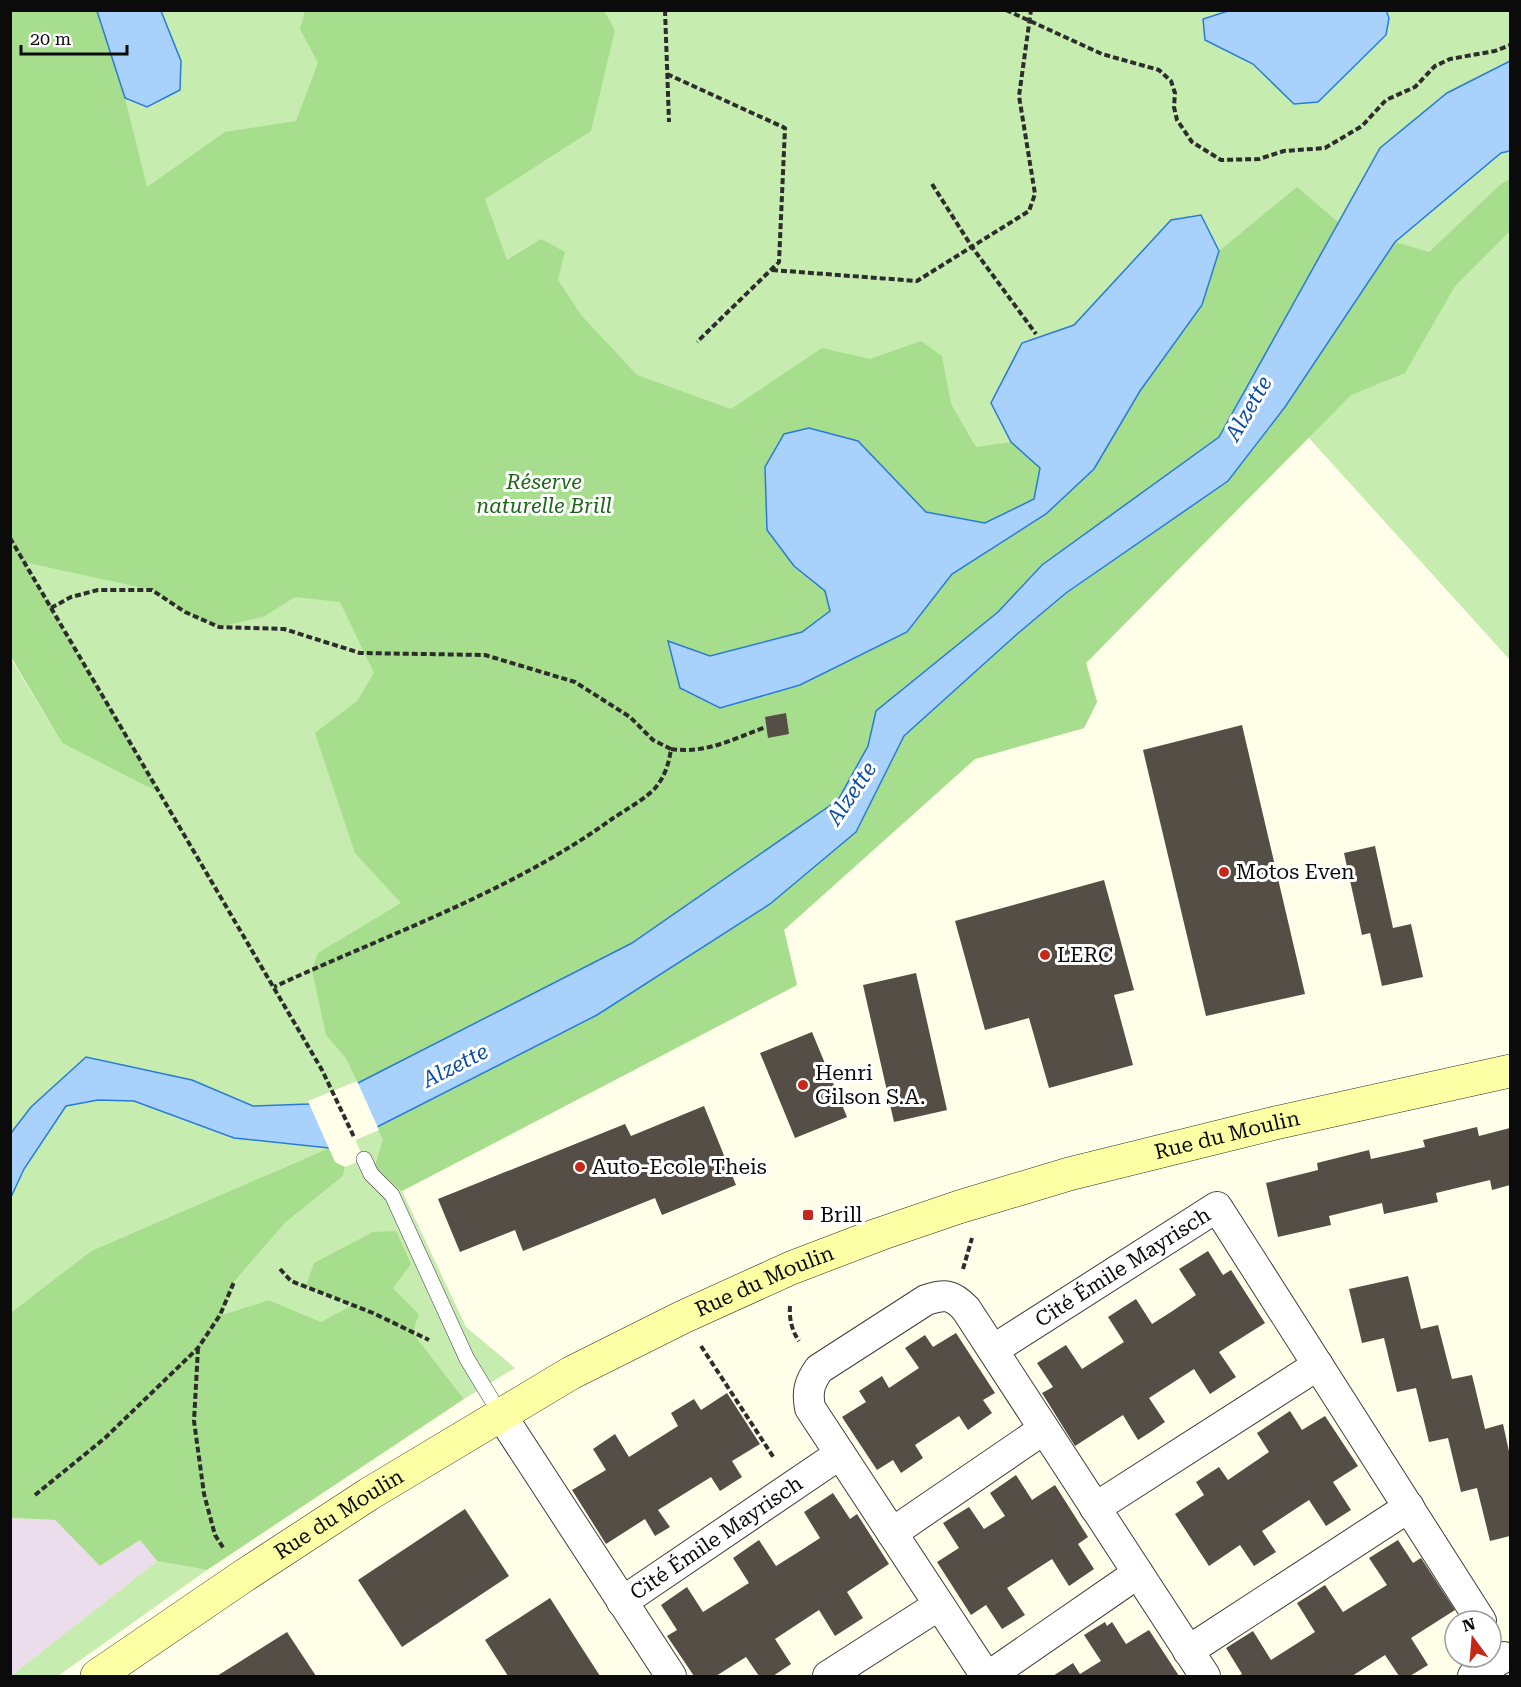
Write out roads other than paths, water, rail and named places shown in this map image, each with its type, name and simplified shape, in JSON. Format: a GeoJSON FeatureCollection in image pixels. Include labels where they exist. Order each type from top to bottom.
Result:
{"type":"FeatureCollection","features":[{"type":"Feature","properties":{"kind":"main road","name":"Rue du Moulin"},"geometry":{"type":"LineString","coordinates":[[97,1677],[242,1577],[369,1494],[571,1373],[683,1317],[791,1268],[880,1234],[1069,1174],[1271,1124],[1510,1071]]}},
{"type":"Feature","properties":{"kind":"street","name":"Cité Émile Mayrisch"},"geometry":{"type":"LineString","coordinates":[[993,1350],[1217,1207],[1473,1609]]}},
{"type":"Feature","properties":{"kind":"street"},"geometry":{"type":"LineString","coordinates":[[1138,1573],[987,1677],[810,1408],[808,1394],[811,1381],[819,1369],[926,1300],[941,1295],[956,1298],[993,1350],[1095,1508],[1138,1573],[1205,1677]]}},
{"type":"Feature","properties":{"kind":"street"},"geometry":{"type":"LineString","coordinates":[[1095,1508],[1318,1365]]}},
{"type":"Feature","properties":{"kind":"street","name":"Cité Émile Mayrisch"},"geometry":{"type":"LineString","coordinates":[[501,1415],[671,1677]]}},
{"type":"Feature","properties":{"kind":"street"},"geometry":{"type":"LineString","coordinates":[[892,1533],[1044,1429]]}},
{"type":"Feature","properties":{"kind":"street","name":"Cité Émile Mayrisch"},"geometry":{"type":"LineString","coordinates":[[622,1602],[840,1454]]}},
{"type":"Feature","properties":{"kind":"street"},"geometry":{"type":"LineString","coordinates":[[1188,1651],[1408,1507]]}},
{"type":"Feature","properties":{"kind":"street"},"geometry":{"type":"LineString","coordinates":[[828,1677],[939,1605]]}},
{"type":"Feature","properties":{"kind":"lane"},"geometry":{"type":"LineString","coordinates":[[364,1159],[371,1174],[392,1196],[467,1359],[501,1415]]}},
{"type":"Feature","properties":{"kind":"water"},"geometry":{"type":"Polygon","coordinates":[[[1386,10],[1389,18],[1386,35],[1318,102],[1294,104],[1253,64],[1205,40],[1203,19],[1228,11],[1386,10]]]}},
{"type":"Feature","properties":{"kind":"water"},"geometry":{"type":"Polygon","coordinates":[[[97,11],[161,11],[181,61],[180,90],[147,107],[125,98],[97,11]]]}},
{"type":"Feature","properties":{"kind":"water","name":"Alzette"},"geometry":{"type":"Polygon","coordinates":[[[1510,61],[1510,151],[1501,153],[1395,242],[1285,407],[1228,481],[1066,593],[904,736],[856,832],[770,904],[597,1015],[377,1127],[329,1148],[234,1138],[134,1101],[98,1100],[66,1106],[24,1169],[11,1197],[11,1133],[31,1107],[86,1057],[192,1080],[253,1106],[309,1104],[358,1083],[632,943],[838,800],[868,746],[876,711],[998,612],[1042,565],[1219,437],[1380,148],[1447,93],[1510,61]]]}},
{"type":"Feature","properties":{"kind":"water"},"geometry":{"type":"Polygon","coordinates":[[[1201,215],[1219,251],[1202,305],[1140,391],[1094,469],[1046,514],[952,574],[907,632],[800,685],[720,708],[680,688],[668,641],[710,656],[802,632],[830,611],[825,591],[794,566],[767,530],[765,467],[784,434],[809,428],[858,441],[926,512],[985,523],[1034,499],[1040,468],[1011,442],[991,403],[1022,343],[1074,325],[1171,220],[1201,215]]]}},
{"type":"Feature","properties":{"kind":"place","name":"Motos Even"},"geometry":{"type":"Point","coordinates":[1224,872]}},
{"type":"Feature","properties":{"kind":"place","name":"LERC"},"geometry":{"type":"Point","coordinates":[1045,955]}},
{"type":"Feature","properties":{"kind":"place","name":"Henri Gilson S.A."},"geometry":{"type":"Point","coordinates":[803,1085]}},
{"type":"Feature","properties":{"kind":"place","name":"Auto-Ecole Theis"},"geometry":{"type":"Point","coordinates":[580,1167]}},
{"type":"Feature","properties":{"kind":"place","name":"Brill"},"geometry":{"type":"Point","coordinates":[808,1215]}},
{"type":"Feature","properties":{"kind":"park label","name":"Réserve naturelle Brill"},"geometry":{"type":"Point","coordinates":[544,494]}}]}
